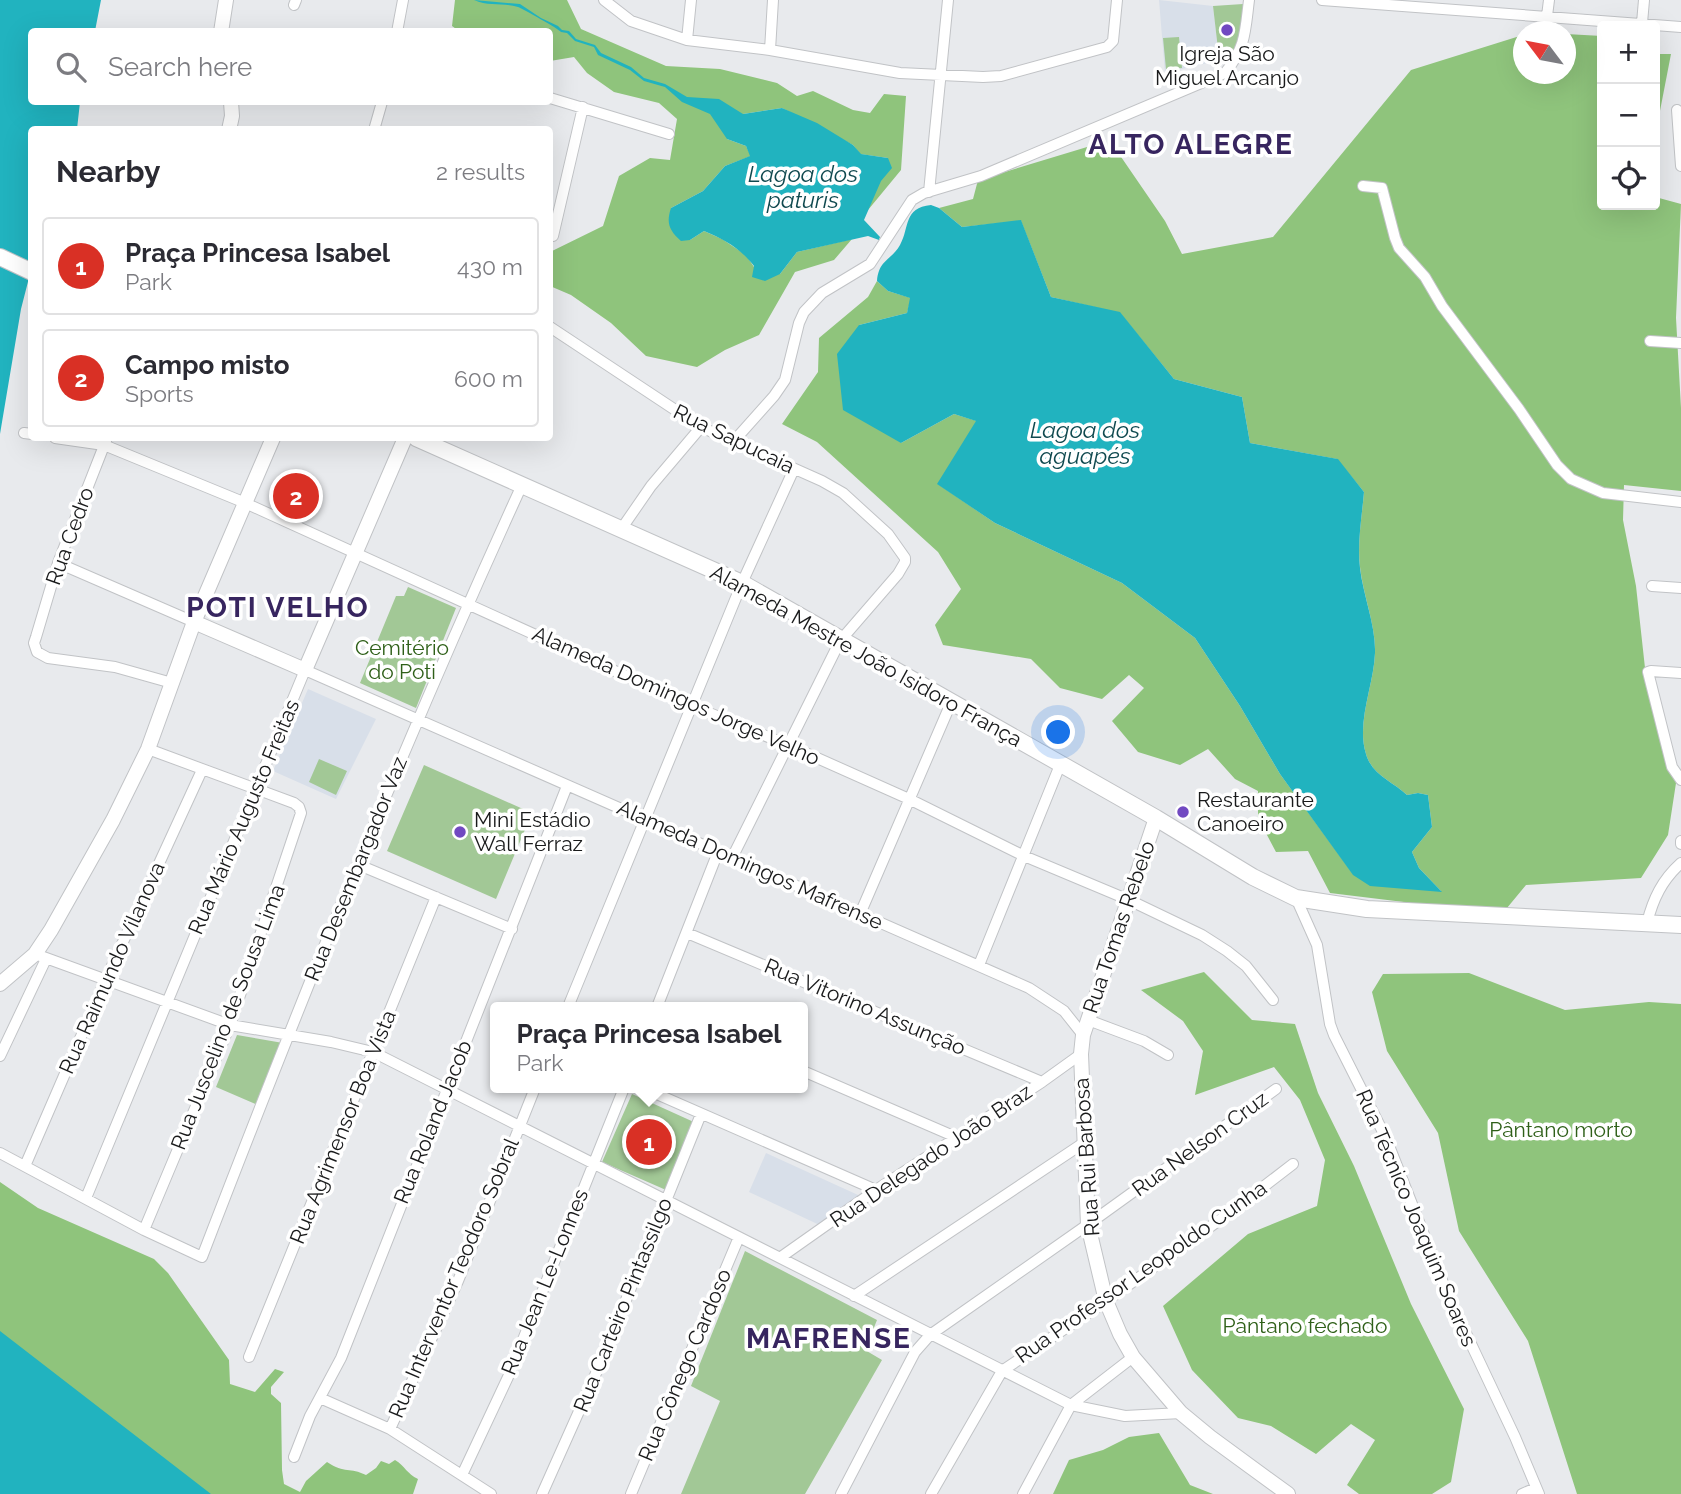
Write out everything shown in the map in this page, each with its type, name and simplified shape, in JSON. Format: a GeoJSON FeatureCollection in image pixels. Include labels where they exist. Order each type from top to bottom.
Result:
{"type":"FeatureCollection","features":[{"type":"Feature","properties":{"kind":"main road"},"geometry":{"type":"LineString","coordinates":[[0,257],[28,270]]}},
{"type":"Feature","properties":{"kind":"main road","name":"Alameda Mestre João Isidoro França"},"geometry":{"type":"LineString","coordinates":[[423,441],[742,583],[1156,818],[1253,877],[1296,898],[1367,909],[1681,925]]}},
{"type":"Feature","properties":{"kind":"street"},"geometry":{"type":"LineString","coordinates":[[221,28],[226,0]]}},
{"type":"Feature","properties":{"kind":"street"},"geometry":{"type":"LineString","coordinates":[[398,28],[403,0]]}},
{"type":"Feature","properties":{"kind":"street"},"geometry":{"type":"LineString","coordinates":[[604,0],[631,21],[687,40],[770,50],[877,71],[940,76],[1001,76],[1103,49],[1113,41],[1117,0]]}},
{"type":"Feature","properties":{"kind":"street"},"geometry":{"type":"LineString","coordinates":[[687,40],[691,0]]}},
{"type":"Feature","properties":{"kind":"street"},"geometry":{"type":"LineString","coordinates":[[770,50],[773,0]]}},
{"type":"Feature","properties":{"kind":"street"},"geometry":{"type":"LineString","coordinates":[[929,192],[948,0]]}},
{"type":"Feature","properties":{"kind":"street"},"geometry":{"type":"LineString","coordinates":[[733,442],[785,380],[804,312],[822,293],[870,264],[912,200],[981,176],[1225,73],[1237,59],[1244,44],[1249,0]]}},
{"type":"Feature","properties":{"kind":"street"},"geometry":{"type":"LineString","coordinates":[[1322,0],[1615,21]]}},
{"type":"Feature","properties":{"kind":"street"},"geometry":{"type":"LineString","coordinates":[[1547,16],[1549,0]]}},
{"type":"Feature","properties":{"kind":"street"},"geometry":{"type":"LineString","coordinates":[[1642,21],[1644,0]]}},
{"type":"Feature","properties":{"kind":"street"},"geometry":{"type":"LineString","coordinates":[[1660,25],[1681,27]]}},
{"type":"Feature","properties":{"kind":"street"},"geometry":{"type":"LineString","coordinates":[[553,99],[669,134]]}},
{"type":"Feature","properties":{"kind":"street"},"geometry":{"type":"LineString","coordinates":[[230,126],[231,105]]}},
{"type":"Feature","properties":{"kind":"street"},"geometry":{"type":"LineString","coordinates":[[375,126],[381,105]]}},
{"type":"Feature","properties":{"kind":"street"},"geometry":{"type":"LineString","coordinates":[[553,232],[583,107]]}},
{"type":"Feature","properties":{"kind":"street"},"geometry":{"type":"LineString","coordinates":[[1677,110],[1681,166]]}},
{"type":"Feature","properties":{"kind":"street"},"geometry":{"type":"LineString","coordinates":[[1363,186],[1382,188],[1399,248],[1425,277],[1442,306],[1519,409],[1551,459],[1565,474],[1581,485],[1602,493],[1681,502]]}},
{"type":"Feature","properties":{"kind":"street","name":"Rua Sapucaia"},"geometry":{"type":"LineString","coordinates":[[553,329],[701,427],[843,493],[888,534],[905,562],[840,641]]}},
{"type":"Feature","properties":{"kind":"street"},"geometry":{"type":"LineString","coordinates":[[1650,341],[1681,343]]}},
{"type":"Feature","properties":{"kind":"street"},"geometry":{"type":"LineString","coordinates":[[622,528],[650,486],[701,427]]}},
{"type":"Feature","properties":{"kind":"street","name":"Alameda Domingos Jorge Velho"},"geometry":{"type":"LineString","coordinates":[[106,441],[692,706],[788,745],[908,799],[1024,856],[1129,900],[1202,935],[1227,951],[1261,982],[1273,1000]]}},
{"type":"Feature","properties":{"kind":"street","name":"Rua Cedro"},"geometry":{"type":"LineString","coordinates":[[106,441],[58,563],[34,643],[37,652],[48,658],[116,667],[172,682]]}},
{"type":"Feature","properties":{"kind":"street"},"geometry":{"type":"LineString","coordinates":[[0,1056],[65,906],[148,749],[194,622],[271,441]]}},
{"type":"Feature","properties":{"kind":"street","name":"Rua Mário Augusto Freitas"},"geometry":{"type":"LineString","coordinates":[[86,1198],[254,790],[404,441]]}},
{"type":"Feature","properties":{"kind":"street"},"geometry":{"type":"LineString","coordinates":[[570,1002],[742,583],[794,469]]}},
{"type":"Feature","properties":{"kind":"street","name":"Rua Desembargador Vaz"},"geometry":{"type":"LineString","coordinates":[[144,1230],[202,1257],[288,1034],[418,719],[522,485]]}},
{"type":"Feature","properties":{"kind":"street","name":"Alameda Domingos Mafrense"},"geometry":{"type":"LineString","coordinates":[[58,563],[979,965],[1049,999],[1064,1011],[1083,1035]]}},
{"type":"Feature","properties":{"kind":"street"},"geometry":{"type":"LineString","coordinates":[[1652,586],[1681,588]]}},
{"type":"Feature","properties":{"kind":"street"},"geometry":{"type":"LineString","coordinates":[[732,858],[840,641]]}},
{"type":"Feature","properties":{"kind":"street"},"geometry":{"type":"LineString","coordinates":[[1681,673],[1648,672],[1672,767],[1681,780]]}},
{"type":"Feature","properties":{"kind":"street"},"geometry":{"type":"LineString","coordinates":[[860,914],[951,703]]}},
{"type":"Feature","properties":{"kind":"street"},"geometry":{"type":"LineString","coordinates":[[148,749],[254,790]]}},
{"type":"Feature","properties":{"kind":"street"},"geometry":{"type":"LineString","coordinates":[[979,965],[1060,765]]}},
{"type":"Feature","properties":{"kind":"street","name":"Rua Raimundo Vilanova"},"geometry":{"type":"LineString","coordinates":[[25,1166],[105,981],[202,770]]}},
{"type":"Feature","properties":{"kind":"street","name":"Rua Roland Jacob"},"geometry":{"type":"LineString","coordinates":[[295,1457],[320,1398],[341,1358],[567,786]]}},
{"type":"Feature","properties":{"kind":"street","name":"Rua Juscelino de Sousa Lima"},"geometry":{"type":"LineString","coordinates":[[144,1230],[230,1024],[301,819],[301,810],[294,803],[254,790]]}},
{"type":"Feature","properties":{"kind":"street","name":"Rua Tomas Rebelo"},"geometry":{"type":"LineString","coordinates":[[1083,1035],[1156,818]]}},
{"type":"Feature","properties":{"kind":"street"},"geometry":{"type":"LineString","coordinates":[[659,1002],[718,852]]}},
{"type":"Feature","properties":{"kind":"street"},"geometry":{"type":"LineString","coordinates":[[1647,923],[1656,896],[1670,873],[1681,863]]}},
{"type":"Feature","properties":{"kind":"street"},"geometry":{"type":"LineString","coordinates":[[359,865],[512,929]]}},
{"type":"Feature","properties":{"kind":"street","name":"Rua Agrimensor Boa Vista"},"geometry":{"type":"LineString","coordinates":[[249,1357],[436,897]]}},
{"type":"Feature","properties":{"kind":"street","name":"Rua Técnico Joaquim Soares"},"geometry":{"type":"LineString","coordinates":[[1296,898],[1317,945],[1334,1035],[1386,1138],[1451,1304],[1538,1491]]}},
{"type":"Feature","properties":{"kind":"street","name":"Rua Vitorino Assunção"},"geometry":{"type":"LineString","coordinates":[[687,933],[1042,1082]]}},
{"type":"Feature","properties":{"kind":"street"},"geometry":{"type":"LineString","coordinates":[[41,957],[230,1024],[373,1052],[1071,1405],[1125,1416],[1181,1413]]}},
{"type":"Feature","properties":{"kind":"street"},"geometry":{"type":"LineString","coordinates":[[0,984],[41,957]]}},
{"type":"Feature","properties":{"kind":"street"},"geometry":{"type":"LineString","coordinates":[[1088,1020],[1144,1041],[1168,1055]]}},
{"type":"Feature","properties":{"kind":"street","name":"Rua Rui Barbosa"},"geometry":{"type":"LineString","coordinates":[[1083,1035],[1081,1054],[1088,1225],[1106,1301],[1119,1334],[1133,1357],[1181,1413],[1288,1494]]}},
{"type":"Feature","properties":{"kind":"street","name":"Rua Delegado João Braz"},"geometry":{"type":"LineString","coordinates":[[781,1257],[876,1190],[1081,1054]]}},
{"type":"Feature","properties":{"kind":"street"},"geometry":{"type":"LineString","coordinates":[[808,1073],[958,1138]]}},
{"type":"Feature","properties":{"kind":"street","name":"Rua Nelson Cruz"},"geometry":{"type":"LineString","coordinates":[[841,1494],[908,1366],[930,1335],[1088,1225],[1276,1088]]}},
{"type":"Feature","properties":{"kind":"street","name":"Rua Interventor Teodoro Sobral"},"geometry":{"type":"LineString","coordinates":[[390,1429],[457,1281],[533,1093]]}},
{"type":"Feature","properties":{"kind":"street","name":"Rua Jean Le-Lonnes"},"geometry":{"type":"LineString","coordinates":[[462,1475],[508,1377],[622,1093]]}},
{"type":"Feature","properties":{"kind":"street"},"geometry":{"type":"LineString","coordinates":[[654,1093],[876,1190]]}},
{"type":"Feature","properties":{"kind":"street","name":"Rua Carteiro Pintassilgo"},"geometry":{"type":"LineString","coordinates":[[542,1494],[601,1362],[701,1114]]}},
{"type":"Feature","properties":{"kind":"street"},"geometry":{"type":"LineString","coordinates":[[854,1296],[1085,1142]]}},
{"type":"Feature","properties":{"kind":"street"},"geometry":{"type":"LineString","coordinates":[[0,1153],[144,1230]]}},
{"type":"Feature","properties":{"kind":"street","name":"Rua Professor Leopoldo Cunha"},"geometry":{"type":"LineString","coordinates":[[931,1494],[1002,1371],[1106,1301],[1293,1164]]}},
{"type":"Feature","properties":{"kind":"street","name":"Rua Cônego Cardoso"},"geometry":{"type":"LineString","coordinates":[[631,1494],[739,1237]]}},
{"type":"Feature","properties":{"kind":"street"},"geometry":{"type":"LineString","coordinates":[[1023,1494],[1071,1405],[1133,1357]]}},
{"type":"Feature","properties":{"kind":"street"},"geometry":{"type":"LineString","coordinates":[[320,1398],[390,1429],[491,1494]]}},
{"type":"Feature","properties":{"kind":"street"},"geometry":{"type":"LineString","coordinates":[[1522,1494],[1538,1491]]}},
{"type":"Feature","properties":{"kind":"shaded area"},"geometry":{"type":"Polygon","coordinates":[[[1159,0],[1213,6],[1219,58],[1216,61],[1165,73],[1159,0]]]}},
{"type":"Feature","properties":{"kind":"shaded area"},"geometry":{"type":"Polygon","coordinates":[[[308,689],[376,719],[336,799],[273,771],[308,689]]]}},
{"type":"Feature","properties":{"kind":"shaded area"},"geometry":{"type":"Polygon","coordinates":[[[766,1153],[869,1200],[828,1229],[749,1192],[766,1153]]]}},
{"type":"Feature","properties":{"kind":"green space"},"geometry":{"type":"Polygon","coordinates":[[[455,0],[567,0],[581,29],[666,66],[720,69],[777,83],[797,96],[813,91],[853,110],[870,113],[884,94],[906,96],[901,170],[868,210],[888,158],[860,154],[853,145],[782,108],[743,114],[727,139],[746,146],[751,156],[725,166],[703,191],[671,208],[690,240],[704,231],[746,255],[754,267],[780,274],[797,252],[852,239],[834,260],[795,272],[759,335],[725,350],[697,367],[646,356],[611,323],[571,295],[553,287],[553,251],[603,226],[619,176],[650,158],[670,160],[677,119],[659,103],[614,92],[587,73],[574,57],[553,60],[553,28],[452,26],[455,0]]]}},
{"type":"Feature","properties":{"kind":"green space"},"geometry":{"type":"Polygon","coordinates":[[[1243,4],[1237,45],[1233,51],[1219,58],[1213,6],[1243,4]]]}},
{"type":"Feature","properties":{"kind":"green space"},"geometry":{"type":"Polygon","coordinates":[[[1576,35],[1597,36],[1597,210],[1660,210],[1660,198],[1681,204],[1676,318],[1681,408],[1681,491],[1624,485],[1623,520],[1636,586],[1645,668],[1676,783],[1668,835],[1641,878],[1526,885],[1502,914],[1330,893],[1308,851],[1276,852],[1258,818],[1258,791],[1235,779],[1208,749],[1180,765],[1138,752],[1112,721],[1144,688],[1129,675],[1102,699],[1060,688],[1031,659],[943,645],[935,625],[961,589],[938,552],[817,442],[782,424],[818,372],[819,338],[868,297],[877,281],[888,291],[911,298],[907,313],[859,325],[901,443],[954,414],[977,421],[938,484],[995,523],[1122,583],[1195,638],[1240,706],[1280,774],[1353,874],[1441,891],[1419,868],[1412,852],[1432,827],[1428,795],[1407,795],[1383,777],[1369,761],[1363,742],[1364,716],[1375,653],[1374,632],[1359,558],[1364,492],[1337,459],[1250,443],[1242,397],[1174,379],[1120,313],[1051,297],[1021,221],[962,227],[939,208],[973,199],[978,180],[1097,144],[1117,151],[1165,221],[1182,254],[1273,237],[1411,70],[1513,38],[1513,84],[1576,84],[1576,35]]]}},
{"type":"Feature","properties":{"kind":"green space"},"geometry":{"type":"Polygon","coordinates":[[[1179,37],[1182,68],[1166,69],[1163,38],[1179,37]]]}},
{"type":"Feature","properties":{"kind":"green space"},"geometry":{"type":"Polygon","coordinates":[[[1660,54],[1671,54],[1660,111],[1660,54]]]}},
{"type":"Feature","properties":{"kind":"green space"},"geometry":{"type":"Polygon","coordinates":[[[282,475],[322,493],[311,517],[271,499],[282,475]]]}},
{"type":"Feature","properties":{"kind":"green space","name":"Cemitério do Poti"},"geometry":{"type":"Polygon","coordinates":[[[408,587],[456,608],[416,708],[360,683],[396,596],[404,596],[408,587]]]}},
{"type":"Feature","properties":{"kind":"green space"},"geometry":{"type":"Polygon","coordinates":[[[319,759],[347,771],[336,795],[309,782],[319,759]]]}},
{"type":"Feature","properties":{"kind":"green space","name":"Mini Estádio Wall Ferraz"},"geometry":{"type":"Polygon","coordinates":[[[424,765],[532,813],[496,899],[387,851],[424,765]]]}},
{"type":"Feature","properties":{"kind":"green space","name":"Pântano fechado"},"geometry":{"type":"Polygon","coordinates":[[[1204,972],[1252,1020],[1295,1024],[1318,1093],[1354,1166],[1411,1304],[1464,1409],[1451,1482],[1432,1494],[1359,1494],[1347,1485],[1375,1440],[1351,1424],[1316,1454],[1271,1426],[1238,1418],[1192,1370],[1163,1306],[1248,1234],[1317,1206],[1325,1160],[1300,1100],[1274,1067],[1195,1095],[1203,1051],[1183,1021],[1141,990],[1204,972]]]}},
{"type":"Feature","properties":{"kind":"green space","name":"Pântano morto"},"geometry":{"type":"Polygon","coordinates":[[[1469,973],[1565,1010],[1649,1002],[1681,1004],[1681,1494],[1577,1494],[1528,1341],[1459,1231],[1438,1133],[1387,1051],[1372,992],[1383,974],[1469,973]]]}},
{"type":"Feature","properties":{"kind":"green space"},"geometry":{"type":"Polygon","coordinates":[[[237,1035],[283,1043],[258,1105],[216,1087],[237,1035]]]}},
{"type":"Feature","properties":{"kind":"green space"},"geometry":{"type":"Polygon","coordinates":[[[632,1094],[696,1123],[666,1190],[602,1162],[632,1094]]]}},
{"type":"Feature","properties":{"kind":"green space"},"geometry":{"type":"Polygon","coordinates":[[[0,1182],[38,1208],[154,1259],[168,1273],[229,1360],[230,1384],[255,1392],[275,1369],[284,1372],[271,1387],[271,1394],[281,1403],[284,1484],[300,1492],[306,1481],[327,1462],[338,1468],[366,1475],[381,1461],[389,1464],[395,1460],[418,1479],[413,1494],[0,1494],[0,1182]]]}},
{"type":"Feature","properties":{"kind":"green space"},"geometry":{"type":"Polygon","coordinates":[[[745,1251],[877,1320],[865,1350],[882,1360],[805,1494],[681,1494],[720,1401],[691,1386],[745,1251]]]}},
{"type":"Feature","properties":{"kind":"green space"},"geometry":{"type":"Polygon","coordinates":[[[1159,1433],[1190,1485],[1213,1494],[1053,1494],[1069,1460],[1103,1450],[1129,1437],[1159,1433]]]}},
{"type":"Feature","properties":{"kind":"water"},"geometry":{"type":"Polygon","coordinates":[[[0,0],[101,0],[96,28],[28,28],[28,105],[80,105],[77,126],[28,126],[28,282],[0,434],[0,0]]]}},
{"type":"Feature","properties":{"kind":"water","name":"Lagoa dos paturis"},"geometry":{"type":"Polygon","coordinates":[[[474,0],[520,4],[562,30],[569,31],[576,39],[595,45],[601,53],[631,67],[644,78],[665,84],[687,97],[719,99],[743,114],[782,108],[817,123],[853,145],[861,154],[888,158],[892,168],[881,181],[864,220],[880,237],[879,240],[868,236],[797,252],[780,274],[765,281],[752,277],[754,266],[749,260],[718,237],[704,231],[690,240],[681,241],[670,226],[671,208],[703,191],[725,166],[750,156],[746,146],[727,139],[710,114],[682,102],[665,87],[644,81],[630,70],[598,55],[594,47],[575,41],[567,33],[518,7],[474,0]]]}},
{"type":"Feature","properties":{"kind":"water","name":"Lagoa dos aguapés"},"geometry":{"type":"Polygon","coordinates":[[[931,205],[939,208],[962,227],[1021,220],[1051,297],[1120,312],[1174,379],[1242,397],[1250,443],[1338,459],[1364,492],[1359,559],[1374,632],[1375,653],[1364,716],[1363,742],[1369,761],[1383,777],[1407,795],[1428,795],[1432,827],[1412,852],[1419,868],[1442,892],[1370,886],[1353,875],[1280,774],[1240,706],[1195,638],[1122,583],[995,523],[937,484],[976,421],[954,414],[901,443],[843,410],[837,354],[859,325],[907,313],[910,298],[888,291],[877,281],[878,274],[900,245],[912,214],[931,205]]]}},
{"type":"Feature","properties":{"kind":"water"},"geometry":{"type":"Polygon","coordinates":[[[0,1331],[211,1494],[0,1494],[0,1331]]]}},
{"type":"Feature","properties":{"kind":"place","name":"Igreja São Miguel Arcanjo"},"geometry":{"type":"Point","coordinates":[1227,30]}},
{"type":"Feature","properties":{"kind":"place","name":"Campo misto"},"geometry":{"type":"Point","coordinates":[296,496]}},
{"type":"Feature","properties":{"kind":"place","name":"Restaurante Canoeiro"},"geometry":{"type":"Point","coordinates":[1183,812]}},
{"type":"Feature","properties":{"kind":"place","name":"Mini Estádio Wall Ferraz"},"geometry":{"type":"Point","coordinates":[460,832]}},
{"type":"Feature","properties":{"kind":"place","name":"Praça Princesa Isabel"},"geometry":{"type":"Point","coordinates":[649,1142]}},
{"type":"Feature","properties":{"kind":"district","name":"ALTO ALEGRE"},"geometry":{"type":"Point","coordinates":[1191,144]}},
{"type":"Feature","properties":{"kind":"district","name":"POTI VELHO"},"geometry":{"type":"Point","coordinates":[278,607]}},
{"type":"Feature","properties":{"kind":"district","name":"MAFRENSE"},"geometry":{"type":"Point","coordinates":[829,1338]}}]}
